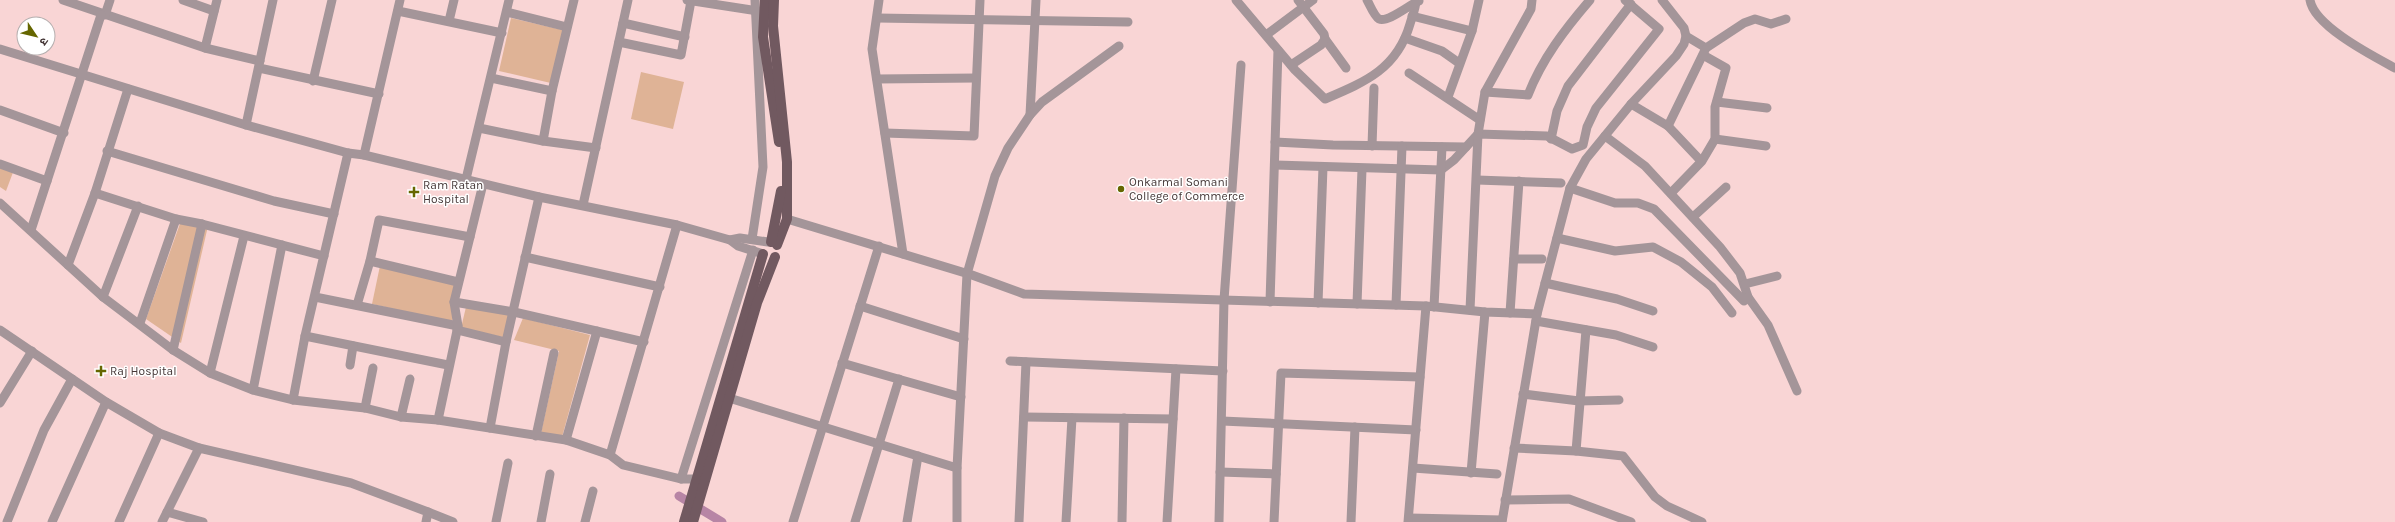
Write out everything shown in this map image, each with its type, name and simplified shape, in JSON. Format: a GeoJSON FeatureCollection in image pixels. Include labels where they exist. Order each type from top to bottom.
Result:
{"type":"FeatureCollection","features":[{"type":"Feature","properties":{"kind":"main road"},"geometry":{"type":"LineString","coordinates":[[693,522],[758,304],[778,251],[772,243],[780,201],[782,163],[763,37],[764,0]]}},
{"type":"Feature","properties":{"kind":"main road"},"geometry":{"type":"LineString","coordinates":[[684,522],[694,482],[737,340],[758,252],[763,246],[772,243],[787,219],[787,162],[763,13],[774,0]]}},
{"type":"Feature","properties":{"kind":"main road"},"geometry":{"type":"LineString","coordinates":[[758,252],[768,258],[775,257]]}},
{"type":"Feature","properties":{"kind":"street"},"geometry":{"type":"LineString","coordinates":[[63,0],[84,3],[103,15],[313,81],[379,94]]}},
{"type":"Feature","properties":{"kind":"street"},"geometry":{"type":"LineString","coordinates":[[31,230],[64,133],[80,75],[110,0]]}},
{"type":"Feature","properties":{"kind":"street"},"geometry":{"type":"LineString","coordinates":[[183,0],[214,11]]}},
{"type":"Feature","properties":{"kind":"street"},"geometry":{"type":"LineString","coordinates":[[205,48],[217,0]]}},
{"type":"Feature","properties":{"kind":"street"},"geometry":{"type":"LineString","coordinates":[[246,125],[273,0]]}},
{"type":"Feature","properties":{"kind":"street"},"geometry":{"type":"LineString","coordinates":[[313,81],[332,0]]}},
{"type":"Feature","properties":{"kind":"street"},"geometry":{"type":"LineString","coordinates":[[364,154],[400,0]]}},
{"type":"Feature","properties":{"kind":"street"},"geometry":{"type":"LineString","coordinates":[[449,21],[454,0]]}},
{"type":"Feature","properties":{"kind":"street"},"geometry":{"type":"LineString","coordinates":[[466,180],[480,128],[509,0]]}},
{"type":"Feature","properties":{"kind":"street"},"geometry":{"type":"LineString","coordinates":[[543,140],[552,91],[574,0]]}},
{"type":"Feature","properties":{"kind":"street"},"geometry":{"type":"LineString","coordinates":[[583,205],[628,0]]}},
{"type":"Feature","properties":{"kind":"street"},"geometry":{"type":"LineString","coordinates":[[619,42],[681,55],[689,0],[763,13]]}},
{"type":"Feature","properties":{"kind":"street"},"geometry":{"type":"LineString","coordinates":[[752,239],[763,167],[763,13],[755,0]]}},
{"type":"Feature","properties":{"kind":"street"},"geometry":{"type":"LineString","coordinates":[[879,0],[872,49],[903,254]]}},
{"type":"Feature","properties":{"kind":"street"},"geometry":{"type":"LineString","coordinates":[[885,133],[974,136],[980,0]]}},
{"type":"Feature","properties":{"kind":"street"},"geometry":{"type":"LineString","coordinates":[[1030,115],[1036,0]]}},
{"type":"Feature","properties":{"kind":"street"},"geometry":{"type":"LineString","coordinates":[[1236,0],[1291,65],[1325,99],[1365,82],[1397,55],[1405,38],[1418,1]]}},
{"type":"Feature","properties":{"kind":"street"},"geometry":{"type":"LineString","coordinates":[[1266,35],[1301,3],[1312,0]]}},
{"type":"Feature","properties":{"kind":"street"},"geometry":{"type":"LineString","coordinates":[[1367,0],[1376,16],[1382,19],[1390,18],[1418,1]]}},
{"type":"Feature","properties":{"kind":"street"},"geometry":{"type":"LineString","coordinates":[[1448,97],[1459,63],[1472,31],[1479,0]]}},
{"type":"Feature","properties":{"kind":"street"},"geometry":{"type":"LineString","coordinates":[[1486,92],[1528,95],[1536,73],[1563,31],[1590,0]]}},
{"type":"Feature","properties":{"kind":"street"},"geometry":{"type":"LineString","coordinates":[[1662,0],[1684,28],[1686,36],[1726,68],[1717,102],[1715,139],[1701,161],[1671,193]]}},
{"type":"Feature","properties":{"kind":"street"},"geometry":{"type":"LineString","coordinates":[[2310,0],[2314,11],[2328,25],[2395,68]]}},
{"type":"Feature","properties":{"kind":"street"},"geometry":{"type":"LineString","coordinates":[[1275,165],[1362,169],[1441,170],[1454,160],[1478,134],[1547,136],[1572,149],[1583,145],[1587,127],[1596,108],[1659,29],[1628,2],[1568,86],[1558,111],[1551,138]]}},
{"type":"Feature","properties":{"kind":"street"},"geometry":{"type":"LineString","coordinates":[[1301,3],[1324,34],[1325,39],[1346,68]]}},
{"type":"Feature","properties":{"kind":"street"},"geometry":{"type":"LineString","coordinates":[[1470,310],[1478,134],[1480,120],[1486,92],[1532,3]]}},
{"type":"Feature","properties":{"kind":"street"},"geometry":{"type":"LineString","coordinates":[[398,11],[502,33]]}},
{"type":"Feature","properties":{"kind":"street"},"geometry":{"type":"LineString","coordinates":[[507,12],[567,27]]}},
{"type":"Feature","properties":{"kind":"street"},"geometry":{"type":"LineString","coordinates":[[1412,16],[1472,31]]}},
{"type":"Feature","properties":{"kind":"street"},"geometry":{"type":"LineString","coordinates":[[877,18],[1036,22],[1128,22]]}},
{"type":"Feature","properties":{"kind":"street"},"geometry":{"type":"LineString","coordinates":[[1668,126],[1704,51],[1750,21],[1755,20],[1771,24],[1786,20]]}},
{"type":"Feature","properties":{"kind":"street"},"geometry":{"type":"LineString","coordinates":[[623,23],[684,37]]}},
{"type":"Feature","properties":{"kind":"street"},"geometry":{"type":"LineString","coordinates":[[1442,147],[1430,307],[1420,377],[1408,520],[1498,521],[1506,500],[1534,316],[1545,283],[1570,188],[1586,159],[1630,104],[1676,56],[1686,36]]}},
{"type":"Feature","properties":{"kind":"street"},"geometry":{"type":"LineString","coordinates":[[1405,38],[1442,51],[1459,63]]}},
{"type":"Feature","properties":{"kind":"street"},"geometry":{"type":"LineString","coordinates":[[1291,65],[1321,45],[1325,39]]}},
{"type":"Feature","properties":{"kind":"street"},"geometry":{"type":"LineString","coordinates":[[957,522],[957,468],[967,274],[995,176],[1008,148],[1030,115],[1042,102],[1119,46]]}},
{"type":"Feature","properties":{"kind":"street"},"geometry":{"type":"LineString","coordinates":[[0,49],[80,75],[246,125],[348,153],[364,154],[483,184],[677,226],[730,240],[752,239],[772,243]]}},
{"type":"Feature","properties":{"kind":"street"},"geometry":{"type":"LineString","coordinates":[[1270,302],[1278,50]]}},
{"type":"Feature","properties":{"kind":"street"},"geometry":{"type":"LineString","coordinates":[[1219,522],[1224,300],[1241,65]]}},
{"type":"Feature","properties":{"kind":"street"},"geometry":{"type":"LineString","coordinates":[[1409,73],[1448,97],[1480,120]]}},
{"type":"Feature","properties":{"kind":"street"},"geometry":{"type":"LineString","coordinates":[[491,78],[552,91]]}},
{"type":"Feature","properties":{"kind":"street"},"geometry":{"type":"LineString","coordinates":[[877,79],[976,78]]}},
{"type":"Feature","properties":{"kind":"street"},"geometry":{"type":"LineString","coordinates":[[1372,146],[1374,88]]}},
{"type":"Feature","properties":{"kind":"street"},"geometry":{"type":"LineString","coordinates":[[68,265],[94,193],[128,89]]}},
{"type":"Feature","properties":{"kind":"street"},"geometry":{"type":"LineString","coordinates":[[1717,102],[1767,108]]}},
{"type":"Feature","properties":{"kind":"street"},"geometry":{"type":"LineString","coordinates":[[1630,104],[1668,126],[1701,161]]}},
{"type":"Feature","properties":{"kind":"street"},"geometry":{"type":"LineString","coordinates":[[0,110],[64,133]]}},
{"type":"Feature","properties":{"kind":"street"},"geometry":{"type":"LineString","coordinates":[[480,128],[596,148]]}},
{"type":"Feature","properties":{"kind":"street"},"geometry":{"type":"LineString","coordinates":[[1605,136],[1645,166],[1720,247],[1740,273],[1745,284],[1748,297],[1768,325],[1797,391]]}},
{"type":"Feature","properties":{"kind":"street"},"geometry":{"type":"LineString","coordinates":[[1715,139],[1766,146]]}},
{"type":"Feature","properties":{"kind":"street"},"geometry":{"type":"LineString","coordinates":[[1275,142],[1372,146],[1466,147]]}},
{"type":"Feature","properties":{"kind":"street"},"geometry":{"type":"LineString","coordinates":[[1396,305],[1402,146]]}},
{"type":"Feature","properties":{"kind":"street"},"geometry":{"type":"LineString","coordinates":[[107,151],[274,201],[334,214]]}},
{"type":"Feature","properties":{"kind":"street"},"geometry":{"type":"LineString","coordinates":[[293,400],[305,336],[348,153]]}},
{"type":"Feature","properties":{"kind":"street"},"geometry":{"type":"LineString","coordinates":[[0,164],[47,181]]}},
{"type":"Feature","properties":{"kind":"street"},"geometry":{"type":"LineString","coordinates":[[1318,303],[1323,167]]}},
{"type":"Feature","properties":{"kind":"street"},"geometry":{"type":"LineString","coordinates":[[1357,304],[1362,169]]}},
{"type":"Feature","properties":{"kind":"street"},"geometry":{"type":"LineString","coordinates":[[1477,180],[1561,183]]}},
{"type":"Feature","properties":{"kind":"street"},"geometry":{"type":"LineString","coordinates":[[1510,313],[1519,181]]}},
{"type":"Feature","properties":{"kind":"street"},"geometry":{"type":"LineString","coordinates":[[438,420],[448,365],[458,328],[454,302],[483,184]]}},
{"type":"Feature","properties":{"kind":"street"},"geometry":{"type":"LineString","coordinates":[[1693,217],[1726,187]]}},
{"type":"Feature","properties":{"kind":"street"},"geometry":{"type":"LineString","coordinates":[[1570,188],[1615,203],[1638,203],[1654,209],[1744,301],[1748,297]]}},
{"type":"Feature","properties":{"kind":"street"},"geometry":{"type":"LineString","coordinates":[[94,193],[176,219],[202,224],[324,256]]}},
{"type":"Feature","properties":{"kind":"street"},"geometry":{"type":"LineString","coordinates":[[490,428],[506,342],[539,197]]}},
{"type":"Feature","properties":{"kind":"street"},"geometry":{"type":"LineString","coordinates":[[0,203],[103,297],[140,323],[173,350],[210,373],[252,390],[293,400],[365,408],[401,417],[438,420],[566,440],[610,455],[623,465],[694,482]]}},
{"type":"Feature","properties":{"kind":"street"},"geometry":{"type":"LineString","coordinates":[[103,297],[138,206]]}},
{"type":"Feature","properties":{"kind":"street"},"geometry":{"type":"LineString","coordinates":[[140,323],[176,219]]}},
{"type":"Feature","properties":{"kind":"street"},"geometry":{"type":"LineString","coordinates":[[787,219],[879,246],[1024,294],[1396,305],[1510,313],[1534,316],[1586,330],[1616,335],[1653,347]]}},
{"type":"Feature","properties":{"kind":"street"},"geometry":{"type":"LineString","coordinates":[[357,305],[370,261],[379,220],[470,237]]}},
{"type":"Feature","properties":{"kind":"street"},"geometry":{"type":"LineString","coordinates":[[173,350],[202,224]]}},
{"type":"Feature","properties":{"kind":"street"},"geometry":{"type":"LineString","coordinates":[[610,455],[677,226]]}},
{"type":"Feature","properties":{"kind":"street"},"geometry":{"type":"LineString","coordinates":[[210,373],[244,236]]}},
{"type":"Feature","properties":{"kind":"street"},"geometry":{"type":"LineString","coordinates":[[1557,238],[1615,251],[1653,247],[1681,262],[1712,287],[1732,313]]}},
{"type":"Feature","properties":{"kind":"street"},"geometry":{"type":"LineString","coordinates":[[681,479],[726,336],[758,252],[738,246],[730,240]]}},
{"type":"Feature","properties":{"kind":"street"},"geometry":{"type":"LineString","coordinates":[[252,390],[282,245]]}},
{"type":"Feature","properties":{"kind":"street"},"geometry":{"type":"LineString","coordinates":[[793,522],[879,246]]}},
{"type":"Feature","properties":{"kind":"street"},"geometry":{"type":"LineString","coordinates":[[525,257],[660,287]]}},
{"type":"Feature","properties":{"kind":"street"},"geometry":{"type":"LineString","coordinates":[[1514,259],[1542,259]]}},
{"type":"Feature","properties":{"kind":"street"},"geometry":{"type":"LineString","coordinates":[[370,261],[458,282]]}},
{"type":"Feature","properties":{"kind":"street"},"geometry":{"type":"LineString","coordinates":[[1745,284],[1777,276]]}},
{"type":"Feature","properties":{"kind":"street"},"geometry":{"type":"LineString","coordinates":[[1545,283],[1617,299],[1653,311]]}},
{"type":"Feature","properties":{"kind":"street"},"geometry":{"type":"LineString","coordinates":[[315,297],[458,328],[506,342]]}},
{"type":"Feature","properties":{"kind":"street"},"geometry":{"type":"LineString","coordinates":[[454,302],[514,312],[644,342]]}},
{"type":"Feature","properties":{"kind":"street"},"geometry":{"type":"LineString","coordinates":[[860,306],[964,339]]}},
{"type":"Feature","properties":{"kind":"street"},"geometry":{"type":"LineString","coordinates":[[1472,473],[1485,312]]}},
{"type":"Feature","properties":{"kind":"street"},"geometry":{"type":"LineString","coordinates":[[0,330],[106,402],[159,433],[199,448],[351,483],[453,522]]}},
{"type":"Feature","properties":{"kind":"street"},"geometry":{"type":"LineString","coordinates":[[1576,451],[1586,330]]}},
{"type":"Feature","properties":{"kind":"street"},"geometry":{"type":"LineString","coordinates":[[566,440],[597,331]]}},
{"type":"Feature","properties":{"kind":"street"},"geometry":{"type":"LineString","coordinates":[[305,336],[448,365]]}},
{"type":"Feature","properties":{"kind":"street"},"geometry":{"type":"LineString","coordinates":[[726,336],[737,340]]}},
{"type":"Feature","properties":{"kind":"street"},"geometry":{"type":"LineString","coordinates":[[350,365],[353,346]]}},
{"type":"Feature","properties":{"kind":"street"},"geometry":{"type":"LineString","coordinates":[[0,403],[32,351]]}},
{"type":"Feature","properties":{"kind":"street"},"geometry":{"type":"LineString","coordinates":[[536,436],[554,353]]}},
{"type":"Feature","properties":{"kind":"street"},"geometry":{"type":"LineString","coordinates":[[1010,362],[1223,371]]}},
{"type":"Feature","properties":{"kind":"street"},"geometry":{"type":"LineString","coordinates":[[1019,522],[1026,362]]}},
{"type":"Feature","properties":{"kind":"street"},"geometry":{"type":"LineString","coordinates":[[842,363],[961,397]]}},
{"type":"Feature","properties":{"kind":"street"},"geometry":{"type":"LineString","coordinates":[[365,408],[373,368]]}},
{"type":"Feature","properties":{"kind":"street"},"geometry":{"type":"LineString","coordinates":[[1167,522],[1176,369]]}},
{"type":"Feature","properties":{"kind":"street"},"geometry":{"type":"LineString","coordinates":[[1274,522],[1281,373],[1420,377]]}},
{"type":"Feature","properties":{"kind":"street"},"geometry":{"type":"LineString","coordinates":[[7,522],[44,430],[72,379]]}},
{"type":"Feature","properties":{"kind":"street"},"geometry":{"type":"LineString","coordinates":[[401,417],[410,379]]}},
{"type":"Feature","properties":{"kind":"street"},"geometry":{"type":"LineString","coordinates":[[855,522],[899,379]]}},
{"type":"Feature","properties":{"kind":"street"},"geometry":{"type":"LineString","coordinates":[[1523,394],[1579,401],[1619,400]]}},
{"type":"Feature","properties":{"kind":"street"},"geometry":{"type":"LineString","coordinates":[[729,398],[957,468]]}},
{"type":"Feature","properties":{"kind":"street"},"geometry":{"type":"LineString","coordinates":[[52,522],[106,402]]}},
{"type":"Feature","properties":{"kind":"street"},"geometry":{"type":"LineString","coordinates":[[1024,417],[1173,419]]}},
{"type":"Feature","properties":{"kind":"street"},"geometry":{"type":"LineString","coordinates":[[1066,522],[1072,418]]}},
{"type":"Feature","properties":{"kind":"street"},"geometry":{"type":"LineString","coordinates":[[1122,522],[1124,418]]}},
{"type":"Feature","properties":{"kind":"street"},"geometry":{"type":"LineString","coordinates":[[1222,421],[1416,430]]}},
{"type":"Feature","properties":{"kind":"street"},"geometry":{"type":"LineString","coordinates":[[1351,522],[1355,427]]}},
{"type":"Feature","properties":{"kind":"street"},"geometry":{"type":"LineString","coordinates":[[119,522],[159,433]]}},
{"type":"Feature","properties":{"kind":"street"},"geometry":{"type":"LineString","coordinates":[[162,522],[199,448]]}},
{"type":"Feature","properties":{"kind":"street"},"geometry":{"type":"LineString","coordinates":[[1514,448],[1576,451],[1623,456],[1655,497],[1667,506],[1702,522]]}},
{"type":"Feature","properties":{"kind":"street"},"geometry":{"type":"LineString","coordinates":[[907,522],[918,456]]}},
{"type":"Feature","properties":{"kind":"street"},"geometry":{"type":"LineString","coordinates":[[496,522],[508,463]]}},
{"type":"Feature","properties":{"kind":"street"},"geometry":{"type":"LineString","coordinates":[[1413,468],[1497,474]]}},
{"type":"Feature","properties":{"kind":"street"},"geometry":{"type":"LineString","coordinates":[[1220,472],[1276,474]]}},
{"type":"Feature","properties":{"kind":"street"},"geometry":{"type":"LineString","coordinates":[[541,522],[550,474]]}},
{"type":"Feature","properties":{"kind":"street"},"geometry":{"type":"LineString","coordinates":[[585,522],[593,491]]}},
{"type":"Feature","properties":{"kind":"street"},"geometry":{"type":"LineString","coordinates":[[1506,500],[1569,499],[1631,522]]}},
{"type":"Feature","properties":{"kind":"street"},"geometry":{"type":"LineString","coordinates":[[167,512],[203,522]]}},
{"type":"Feature","properties":{"kind":"street"},"geometry":{"type":"LineString","coordinates":[[426,522],[428,512]]}},
{"type":"Feature","properties":{"kind":"shaded area"},"geometry":{"type":"Polygon","coordinates":[[[511,18],[567,31],[555,84],[499,71],[511,18]]]}},
{"type":"Feature","properties":{"kind":"shaded area"},"geometry":{"type":"Polygon","coordinates":[[[641,72],[684,82],[673,129],[631,119],[641,72]]]}},
{"type":"Feature","properties":{"kind":"shaded area"},"geometry":{"type":"Polygon","coordinates":[[[0,162],[15,167],[6,191],[0,187],[0,162]]]}},
{"type":"Feature","properties":{"kind":"shaded area"},"geometry":{"type":"Polygon","coordinates":[[[182,218],[208,226],[181,343],[146,319],[182,218]]]}},
{"type":"Feature","properties":{"kind":"shaded area"},"geometry":{"type":"Polygon","coordinates":[[[381,261],[462,280],[452,322],[372,304],[381,261]]]}},
{"type":"Feature","properties":{"kind":"shaded area"},"geometry":{"type":"Polygon","coordinates":[[[466,307],[515,316],[507,338],[461,328],[466,307]]]}},
{"type":"Feature","properties":{"kind":"shaded area"},"geometry":{"type":"Polygon","coordinates":[[[523,318],[590,335],[562,437],[541,433],[559,351],[514,340],[523,318]]]}},
{"type":"Feature","properties":{"kind":"waterway"},"geometry":{"type":"LineString","coordinates":[[679,496],[722,522]]}},
{"type":"Feature","properties":{"kind":"place","name":"Onkarmal Somani College of Commerce"},"geometry":{"type":"Point","coordinates":[1121,189]}},
{"type":"Feature","properties":{"kind":"place","name":"Ram Ratan Hospital"},"geometry":{"type":"Point","coordinates":[414,192]}},
{"type":"Feature","properties":{"kind":"place","name":"Raj Hospital"},"geometry":{"type":"Point","coordinates":[101,371]}}]}
